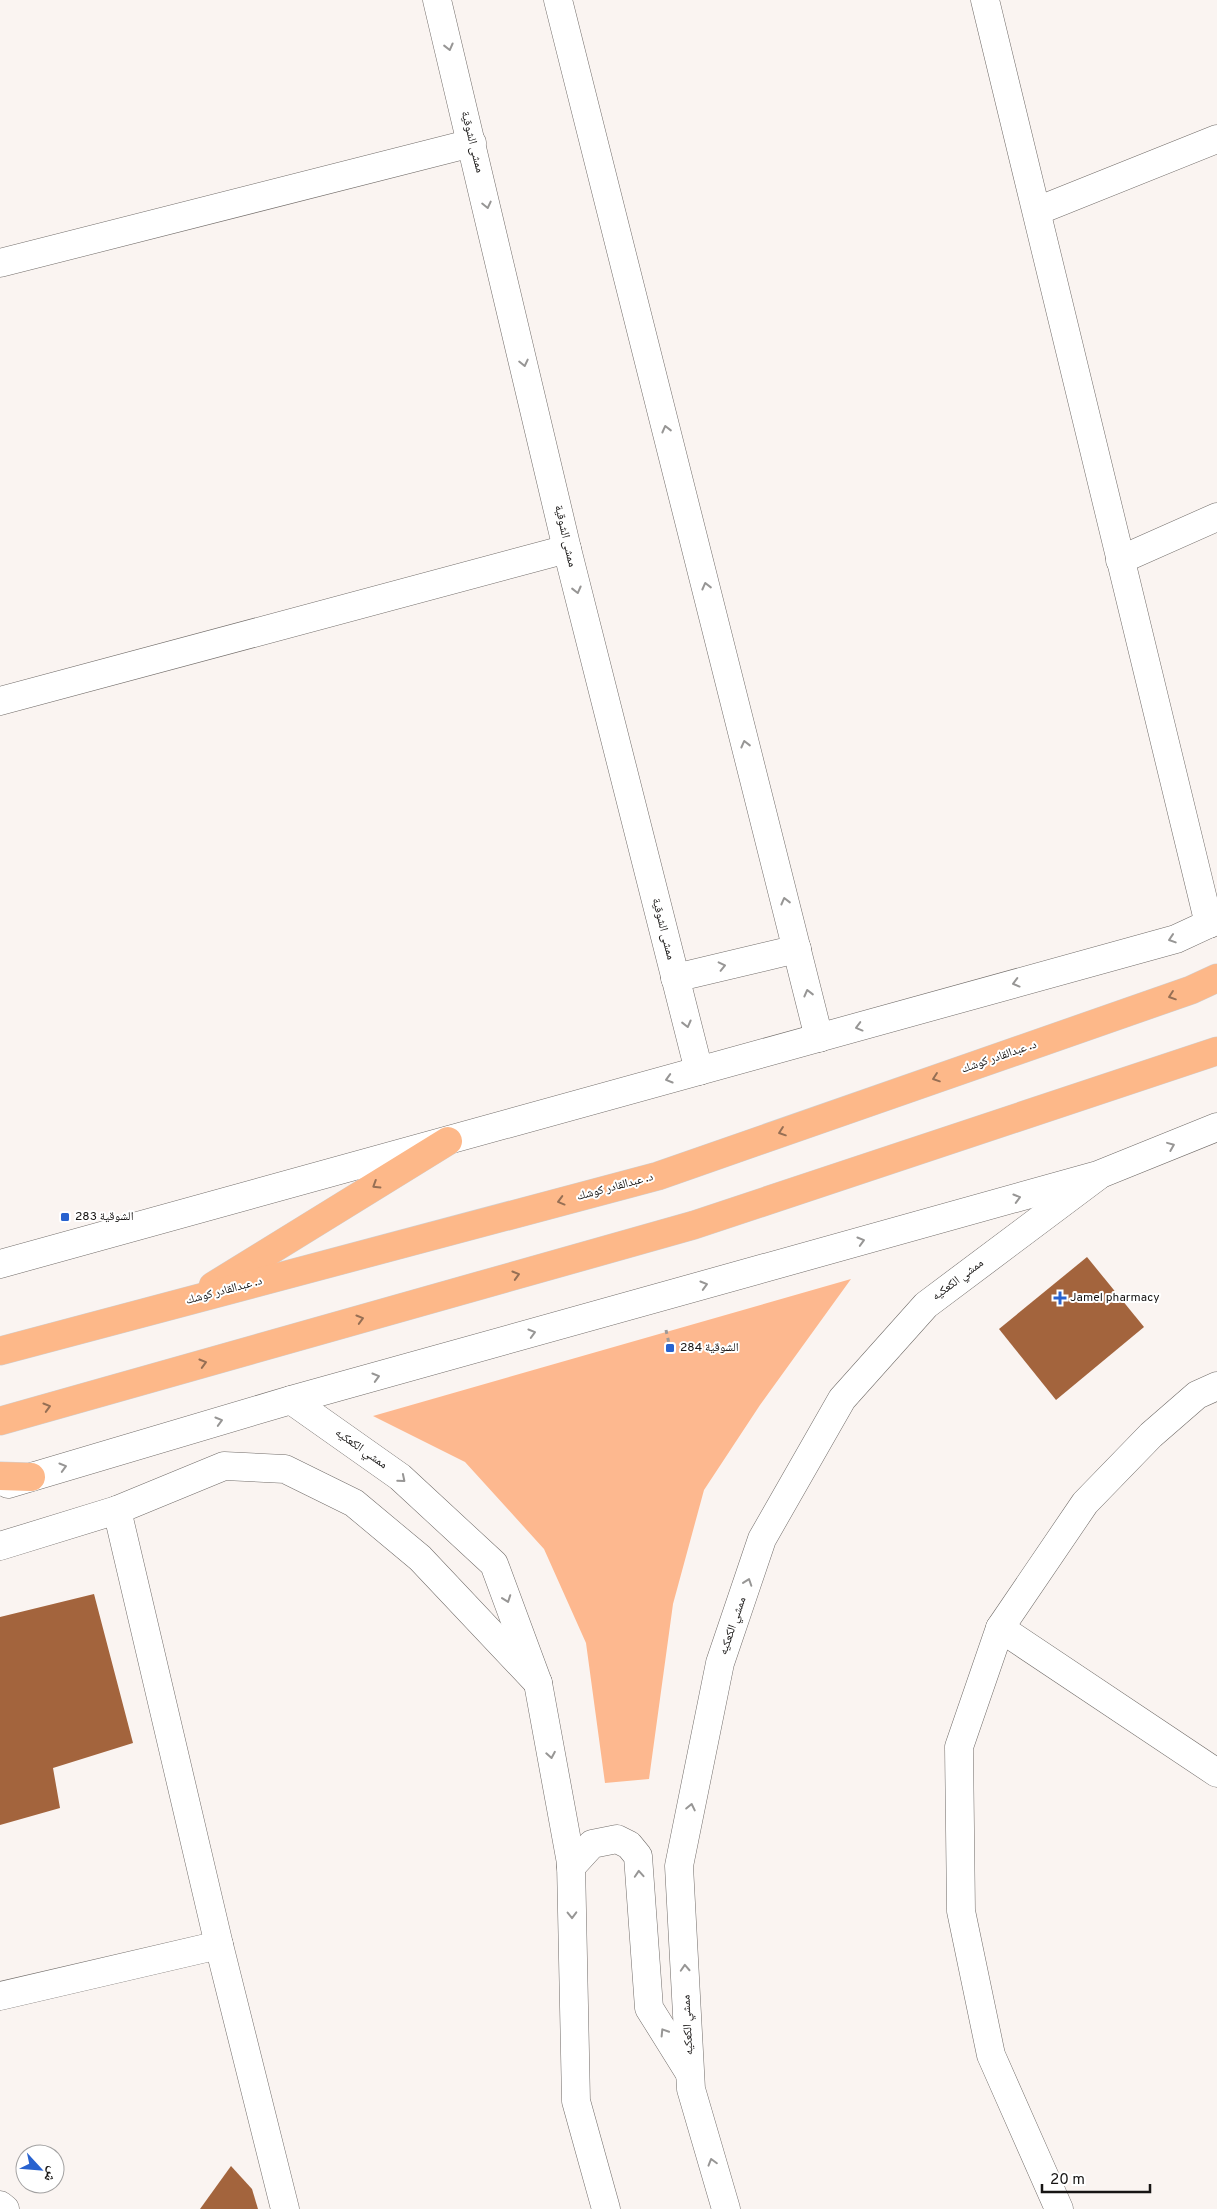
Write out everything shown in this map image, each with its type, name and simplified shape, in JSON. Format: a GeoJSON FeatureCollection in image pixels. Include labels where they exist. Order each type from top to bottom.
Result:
{"type":"FeatureCollection","features":[{"type":"Feature","properties":{"kind":"main road","name":"د. عبدالقادر كوشك"},"geometry":{"type":"LineString","coordinates":[[0,1351],[658,1176],[1191,990],[1217,978]]}},
{"type":"Feature","properties":{"kind":"main road"},"geometry":{"type":"LineString","coordinates":[[0,1421],[694,1225],[1217,1051]]}},
{"type":"Feature","properties":{"kind":"main road"},"geometry":{"type":"LineString","coordinates":[[188,1301],[448,1141]]}},
{"type":"Feature","properties":{"kind":"main road"},"geometry":{"type":"LineString","coordinates":[[0,1476],[31,1476]]}},
{"type":"Feature","properties":{"kind":"street","name":"ممشى الشوقية"},"geometry":{"type":"LineString","coordinates":[[437,0],[567,549],[699,1071]]}},
{"type":"Feature","properties":{"kind":"street"},"geometry":{"type":"LineString","coordinates":[[558,0],[819,1038]]}},
{"type":"Feature","properties":{"kind":"street"},"geometry":{"type":"LineString","coordinates":[[0,1264],[1176,939],[1213,922],[1120,560],[985,0]]}},
{"type":"Feature","properties":{"kind":"street"},"geometry":{"type":"LineString","coordinates":[[1036,212],[1217,139]]}},
{"type":"Feature","properties":{"kind":"street"},"geometry":{"type":"LineString","coordinates":[[0,263],[472,143]]}},
{"type":"Feature","properties":{"kind":"street"},"geometry":{"type":"LineString","coordinates":[[1120,560],[1217,517]]}},
{"type":"Feature","properties":{"kind":"street"},"geometry":{"type":"LineString","coordinates":[[0,701],[567,549]]}},
{"type":"Feature","properties":{"kind":"street"},"geometry":{"type":"LineString","coordinates":[[675,978],[797,949]]}},
{"type":"Feature","properties":{"kind":"street"},"geometry":{"type":"LineString","coordinates":[[0,1486],[291,1400],[1098,1176],[1217,1127]]}},
{"type":"Feature","properties":{"kind":"street","name":"ممشي الكعكيه"},"geometry":{"type":"LineString","coordinates":[[726,2209],[691,2089],[679,1866],[720,1663],[762,1540],[842,1399],[926,1305],[1098,1176]]}},
{"type":"Feature","properties":{"kind":"street"},"geometry":{"type":"LineString","coordinates":[[1059,2209],[991,2055],[962,1911],[959,1747],[1000,1628],[1084,1503],[1157,1429],[1197,1395],[1217,1386]]}},
{"type":"Feature","properties":{"kind":"street","name":"ممشي الكعكيه"},"geometry":{"type":"LineString","coordinates":[[291,1400],[400,1477],[494,1564],[538,1683],[571,1867],[576,2101],[606,2209]]}},
{"type":"Feature","properties":{"kind":"street"},"geometry":{"type":"LineString","coordinates":[[0,1546],[117,1510],[224,1466],[285,1469],[354,1502],[420,1558],[538,1683]]}},
{"type":"Feature","properties":{"kind":"street"},"geometry":{"type":"LineString","coordinates":[[117,1510],[219,1945],[285,2209]]}},
{"type":"Feature","properties":{"kind":"street"},"geometry":{"type":"LineString","coordinates":[[1000,1628],[1217,1773]]}},
{"type":"Feature","properties":{"kind":"street"},"geometry":{"type":"LineString","coordinates":[[571,1867],[592,1844],[617,1839],[628,1845],[638,1856],[649,2008],[690,2073]]}},
{"type":"Feature","properties":{"kind":"street"},"geometry":{"type":"LineString","coordinates":[[0,1996],[219,1945]]}},
{"type":"Feature","properties":{"kind":"street"},"geometry":{"type":"LineString","coordinates":[[0,2205],[5,2209]]}},
{"type":"Feature","properties":{"kind":"shaded area"},"geometry":{"type":"Polygon","coordinates":[[[851,1279],[760,1405],[704,1490],[673,1604],[649,1779],[605,1783],[586,1643],[544,1549],[465,1462],[373,1416],[851,1279]]]}},
{"type":"Feature","properties":{"kind":"building"},"geometry":{"type":"Polygon","coordinates":[[[1087,1257],[1144,1327],[1056,1400],[999,1329],[1087,1257]]]}},
{"type":"Feature","properties":{"kind":"building"},"geometry":{"type":"Polygon","coordinates":[[[94,1594],[133,1743],[53,1768],[60,1808],[0,1825],[0,1617],[94,1594]]]}},
{"type":"Feature","properties":{"kind":"building"},"geometry":{"type":"Polygon","coordinates":[[[231,2166],[252,2189],[258,2209],[200,2209],[231,2166]]]}},
{"type":"Feature","properties":{"kind":"place","name":"الشوقية 283"},"geometry":{"type":"Point","coordinates":[65,1217]}},
{"type":"Feature","properties":{"kind":"place","name":"Jamel pharmacy"},"geometry":{"type":"Point","coordinates":[1060,1298]}},
{"type":"Feature","properties":{"kind":"place","name":"الشوقية 284"},"geometry":{"type":"Point","coordinates":[670,1348]}}]}
